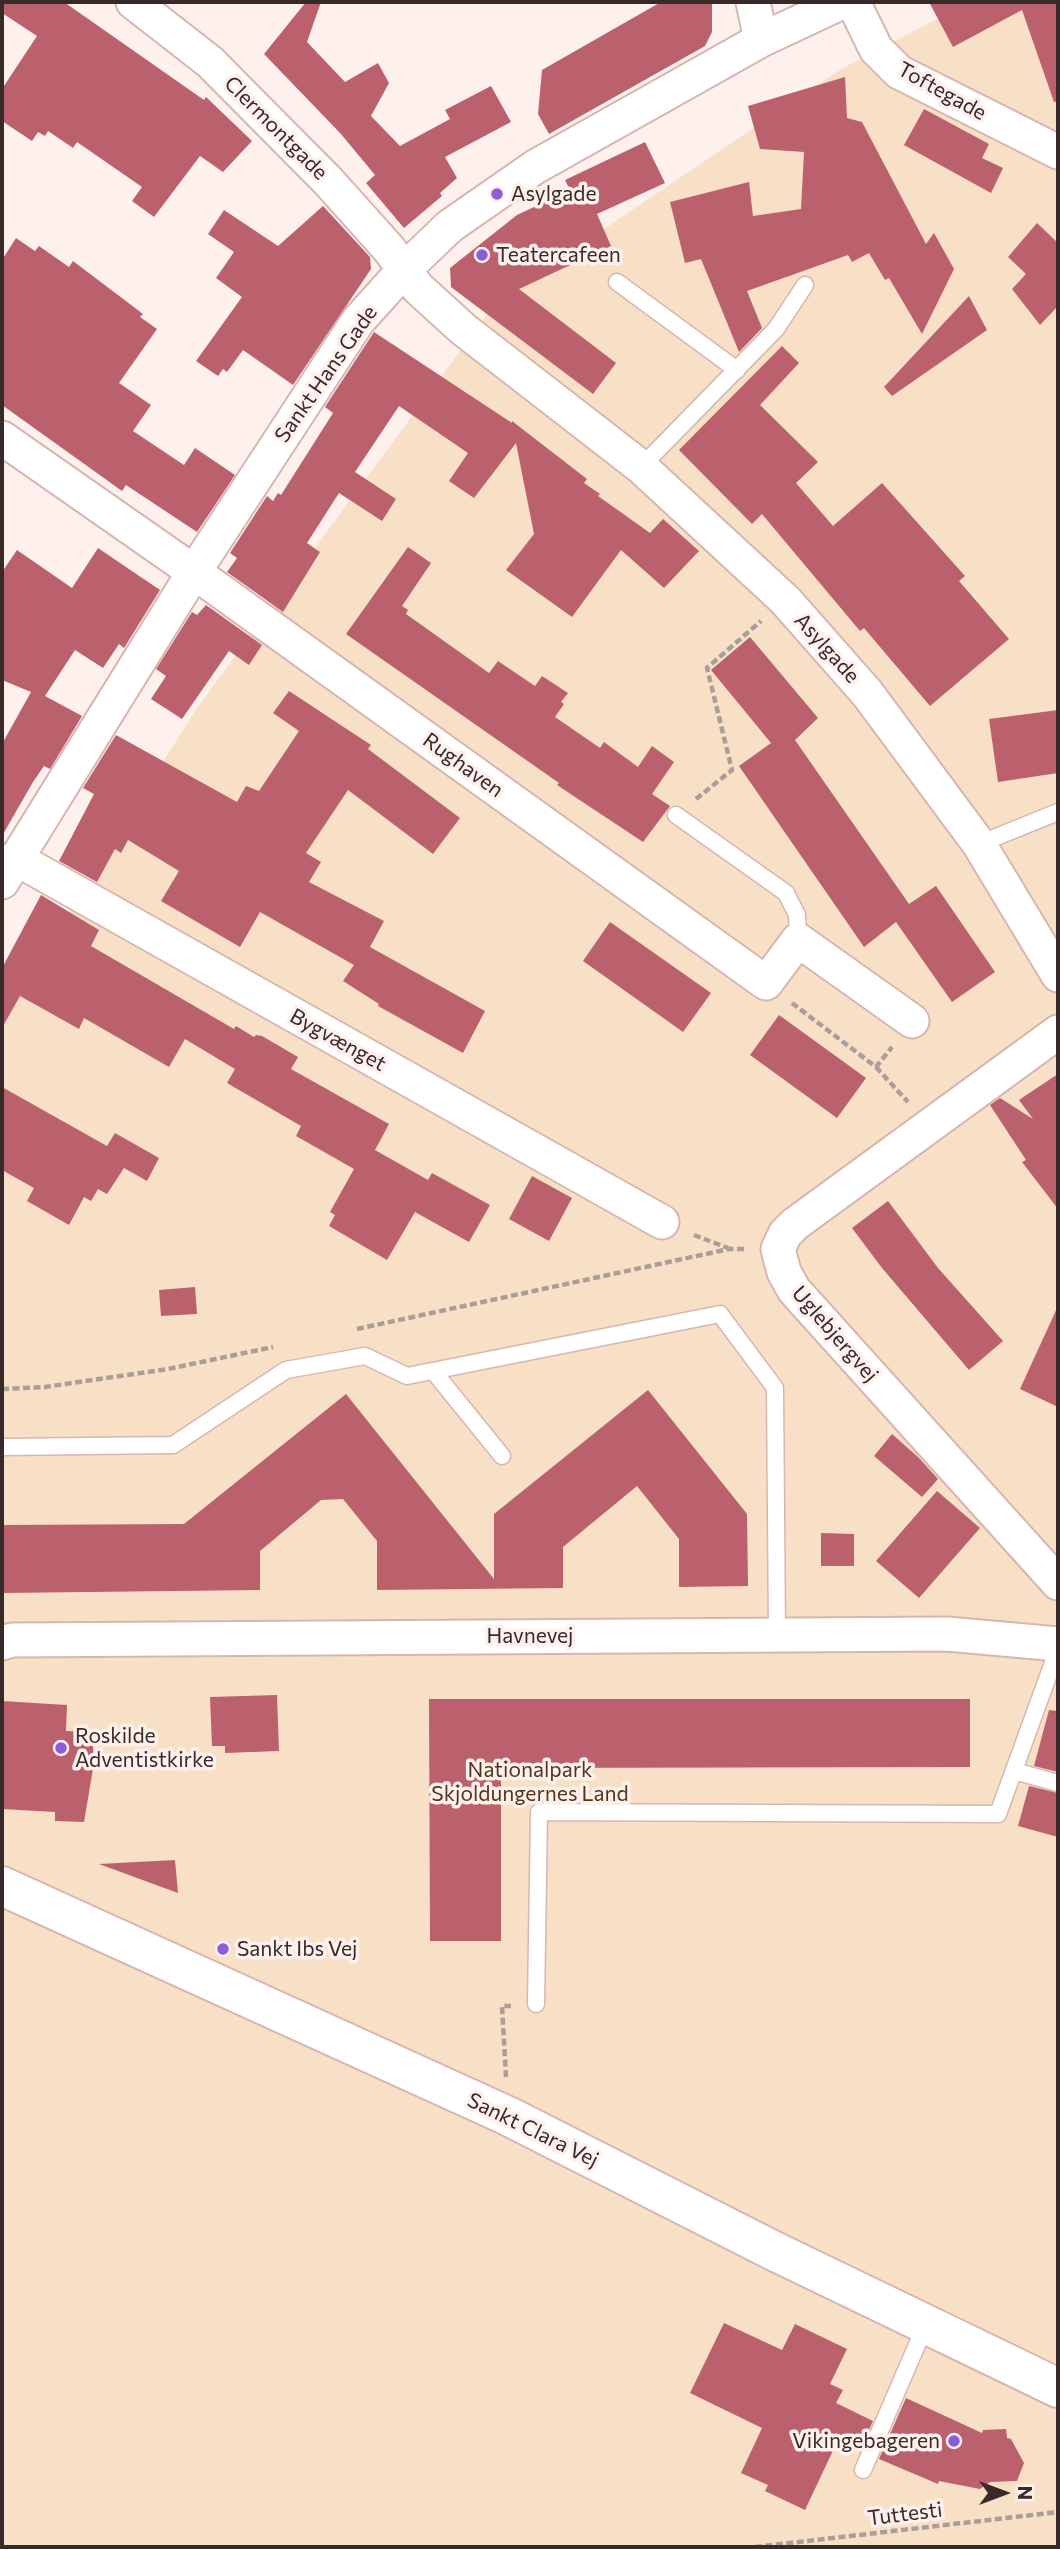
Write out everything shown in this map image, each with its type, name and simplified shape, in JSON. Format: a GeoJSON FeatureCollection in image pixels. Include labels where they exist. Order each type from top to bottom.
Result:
{"type":"FeatureCollection","features":[{"type":"Feature","properties":{"kind":"main road","name":"Sankt Clara Vej"},"geometry":{"type":"LineString","coordinates":[[2,1886],[508,2116],[774,2251],[1058,2388]]}},
{"type":"Feature","properties":{"kind":"street","name":"Clermontgade"},"geometry":{"type":"LineString","coordinates":[[133,2],[210,62],[329,182],[404,270]]}},
{"type":"Feature","properties":{"kind":"street"},"geometry":{"type":"LineString","coordinates":[[753,2],[761,40]]}},
{"type":"Feature","properties":{"kind":"street","name":"Sankt Hans Gade"},"geometry":{"type":"LineString","coordinates":[[7,867],[194,572],[358,321],[404,270],[450,226],[536,167],[761,40],[842,2]]}},
{"type":"Feature","properties":{"kind":"street","name":"Toftegade"},"geometry":{"type":"LineString","coordinates":[[853,2],[876,49],[899,72],[1058,152]]}},
{"type":"Feature","properties":{"kind":"street","name":"Asylgade"},"geometry":{"type":"LineString","coordinates":[[404,270],[418,288],[463,329],[641,467],[785,600],[867,693],[979,844],[1058,975]]}},
{"type":"Feature","properties":{"kind":"street","name":"Rughaven"},"geometry":{"type":"LineString","coordinates":[[2,438],[194,572],[766,983]]}},
{"type":"Feature","properties":{"kind":"street","name":"Bygvænget"},"geometry":{"type":"LineString","coordinates":[[7,867],[662,1222]]}},
{"type":"Feature","properties":{"kind":"street"},"geometry":{"type":"LineString","coordinates":[[766,983],[798,940],[912,1021]]}},
{"type":"Feature","properties":{"kind":"street"},"geometry":{"type":"LineString","coordinates":[[778,1249],[785,1234],[795,1224],[1058,1032]]}},
{"type":"Feature","properties":{"kind":"street","name":"Uglebjergvej"},"geometry":{"type":"LineString","coordinates":[[778,1249],[783,1272],[794,1290],[1058,1583]]}},
{"type":"Feature","properties":{"kind":"street","name":"Havnevej"},"geometry":{"type":"LineString","coordinates":[[2,1643],[12,1640],[947,1634],[1058,1647]]}},
{"type":"Feature","properties":{"kind":"lane"},"geometry":{"type":"LineString","coordinates":[[617,282],[737,370]]}},
{"type":"Feature","properties":{"kind":"lane"},"geometry":{"type":"LineString","coordinates":[[641,467],[776,329],[805,285]]}},
{"type":"Feature","properties":{"kind":"lane"},"geometry":{"type":"LineString","coordinates":[[979,844],[1058,812]]}},
{"type":"Feature","properties":{"kind":"lane"},"geometry":{"type":"LineString","coordinates":[[676,815],[786,893],[797,915],[798,940]]}},
{"type":"Feature","properties":{"kind":"lane"},"geometry":{"type":"LineString","coordinates":[[2,1447],[173,1445],[286,1370],[365,1356],[407,1376],[720,1314],[775,1388],[777,1634]]}},
{"type":"Feature","properties":{"kind":"lane"},"geometry":{"type":"LineString","coordinates":[[434,1372],[502,1456]]}},
{"type":"Feature","properties":{"kind":"lane","name":"Havnevej"},"geometry":{"type":"LineString","coordinates":[[536,2004],[540,1812],[998,1814],[1058,1647]]}},
{"type":"Feature","properties":{"kind":"lane"},"geometry":{"type":"LineString","coordinates":[[1014,1772],[1058,1783]]}},
{"type":"Feature","properties":{"kind":"lane"},"geometry":{"type":"LineString","coordinates":[[863,2470],[926,2324]]}},
{"type":"Feature","properties":{"kind":"path"},"geometry":{"type":"LineString","coordinates":[[676,815],[732,770],[707,668],[785,600]]}},
{"type":"Feature","properties":{"kind":"path"},"geometry":{"type":"LineString","coordinates":[[766,983],[876,1067],[929,1126]]}},
{"type":"Feature","properties":{"kind":"path"},"geometry":{"type":"LineString","coordinates":[[876,1067],[912,1021]]}},
{"type":"Feature","properties":{"kind":"path"},"geometry":{"type":"LineString","coordinates":[[345,1331],[729,1249],[778,1249]]}},
{"type":"Feature","properties":{"kind":"path"},"geometry":{"type":"LineString","coordinates":[[2,1389],[45,1387],[168,1369],[277,1346]]}},
{"type":"Feature","properties":{"kind":"path"},"geometry":{"type":"LineString","coordinates":[[508,2116],[502,2006],[536,2004]]}},
{"type":"Feature","properties":{"kind":"path","name":"Tuttesti"},"geometry":{"type":"LineString","coordinates":[[754,2547],[1058,2512]]}},
{"type":"Feature","properties":{"kind":"green space","name":"Nationalpark Skjoldungernes Land"},"geometry":{"type":"Polygon","coordinates":[[[969,2],[1058,2],[1058,2547],[2,2547],[2,1018],[197,708],[497,301],[841,69],[969,2]]]}},
{"type":"Feature","properties":{"kind":"building"},"geometry":{"type":"Polygon","coordinates":[[[2,2],[64,2],[204,100],[206,97],[252,141],[223,172],[200,156],[154,217],[132,201],[142,187],[77,142],[73,148],[48,131],[45,136],[38,132],[32,141],[2,121],[2,89],[37,36],[2,13],[2,2]]]}},
{"type":"Feature","properties":{"kind":"building"},"geometry":{"type":"Polygon","coordinates":[[[306,2],[321,2],[307,42],[345,82],[378,63],[389,83],[371,116],[400,146],[450,119],[445,110],[491,86],[511,122],[445,157],[457,178],[440,193],[442,196],[404,228],[366,183],[375,175],[341,134],[264,54],[306,2]]]}},
{"type":"Feature","properties":{"kind":"building"},"geometry":{"type":"Polygon","coordinates":[[[661,2],[712,2],[712,32],[705,46],[549,134],[538,114],[542,70],[661,2]]]}},
{"type":"Feature","properties":{"kind":"building"},"geometry":{"type":"Polygon","coordinates":[[[929,2],[1058,2],[1058,101],[1054,102],[1022,10],[953,47],[929,2]]]}},
{"type":"Feature","properties":{"kind":"building"},"geometry":{"type":"Polygon","coordinates":[[[845,77],[847,118],[862,122],[926,244],[934,233],[954,269],[922,334],[889,278],[885,280],[869,253],[852,262],[848,255],[747,291],[762,328],[739,352],[701,259],[685,263],[670,202],[749,182],[753,216],[801,209],[804,152],[760,149],[748,106],[845,77]]]}},
{"type":"Feature","properties":{"kind":"building"},"geometry":{"type":"Polygon","coordinates":[[[924,109],[989,144],[982,158],[1003,168],[991,193],[904,145],[924,109]]]}},
{"type":"Feature","properties":{"kind":"building"},"geometry":{"type":"Polygon","coordinates":[[[645,142],[665,183],[597,214],[611,246],[519,289],[616,363],[593,394],[451,287],[450,268],[517,215],[570,190],[565,180],[645,142]]]}},
{"type":"Feature","properties":{"kind":"building"},"geometry":{"type":"Polygon","coordinates":[[[323,206],[370,257],[371,269],[293,385],[243,350],[227,372],[223,369],[218,376],[196,361],[242,297],[216,278],[234,252],[208,234],[224,210],[278,246],[323,206]]]}},
{"type":"Feature","properties":{"kind":"building"},"geometry":{"type":"Polygon","coordinates":[[[1037,223],[1058,243],[1058,306],[1040,325],[1012,289],[1026,274],[1008,257],[1037,223]]]}},
{"type":"Feature","properties":{"kind":"building"},"geometry":{"type":"Polygon","coordinates":[[[16,238],[35,251],[39,246],[69,267],[73,261],[143,314],[140,317],[157,329],[119,383],[151,405],[133,431],[184,465],[195,448],[235,475],[197,532],[126,485],[122,491],[2,405],[2,260],[16,238]]]}},
{"type":"Feature","properties":{"kind":"building"},"geometry":{"type":"Polygon","coordinates":[[[969,296],[987,330],[892,396],[884,387],[969,296]]]}},
{"type":"Feature","properties":{"kind":"building"},"geometry":{"type":"Polygon","coordinates":[[[374,332],[512,421],[587,479],[584,483],[600,494],[598,496],[650,533],[663,519],[699,551],[664,588],[621,550],[572,617],[506,570],[534,534],[516,443],[474,498],[449,481],[468,453],[399,406],[355,472],[396,499],[382,521],[339,493],[307,543],[320,552],[283,612],[227,572],[237,558],[230,553],[267,496],[273,501],[278,493],[281,495],[333,413],[325,407],[374,332]]]}},
{"type":"Feature","properties":{"kind":"building"},"geometry":{"type":"Polygon","coordinates":[[[782,346],[799,363],[760,405],[818,462],[796,483],[833,526],[882,483],[965,576],[959,581],[1009,639],[930,706],[864,628],[860,631],[762,514],[752,524],[679,450],[782,346]]]}},
{"type":"Feature","properties":{"kind":"building"},"geometry":{"type":"Polygon","coordinates":[[[408,547],[431,563],[402,606],[408,610],[406,614],[489,673],[498,661],[535,686],[542,676],[568,693],[555,717],[600,748],[604,742],[638,767],[652,746],[674,762],[652,794],[670,806],[643,842],[557,785],[559,783],[346,634],[408,547]]]}},
{"type":"Feature","properties":{"kind":"building"},"geometry":{"type":"Polygon","coordinates":[[[98,548],[160,590],[124,648],[119,644],[103,668],[75,650],[45,696],[82,716],[50,769],[44,766],[33,782],[2,836],[2,744],[31,692],[2,680],[2,572],[17,550],[72,588],[98,548]]]}},
{"type":"Feature","properties":{"kind":"building"},"geometry":{"type":"Polygon","coordinates":[[[206,605],[262,645],[249,665],[229,651],[182,719],[151,699],[166,676],[156,669],[192,612],[197,615],[206,605]]]}},
{"type":"Feature","properties":{"kind":"building"},"geometry":{"type":"Polygon","coordinates":[[[750,637],[818,718],[795,740],[909,904],[936,886],[995,972],[952,1002],[896,922],[864,947],[739,766],[771,743],[711,670],[750,637]]]}},
{"type":"Feature","properties":{"kind":"building"},"geometry":{"type":"Polygon","coordinates":[[[289,691],[371,745],[368,749],[460,818],[433,854],[348,790],[306,853],[321,862],[309,882],[384,921],[370,947],[485,1011],[463,1053],[378,1006],[379,1004],[343,981],[354,965],[260,912],[240,947],[161,901],[179,871],[128,840],[121,853],[115,849],[97,882],[59,861],[94,794],[83,788],[116,735],[237,802],[246,786],[259,791],[299,731],[273,713],[289,691]]]}},
{"type":"Feature","properties":{"kind":"building"},"geometry":{"type":"Polygon","coordinates":[[[1058,710],[1058,773],[998,782],[989,719],[1058,710]]]}},
{"type":"Feature","properties":{"kind":"building"},"geometry":{"type":"Polygon","coordinates":[[[41,895],[99,930],[91,946],[234,1029],[236,1026],[254,1037],[262,1036],[298,1057],[291,1069],[389,1124],[375,1150],[428,1180],[432,1173],[490,1205],[469,1242],[415,1212],[387,1260],[329,1226],[335,1215],[330,1212],[354,1169],[296,1136],[301,1126],[227,1083],[235,1069],[185,1039],[169,1067],[84,1018],[79,1029],[20,996],[2,1028],[2,968],[41,895]]]}},
{"type":"Feature","properties":{"kind":"building"},"geometry":{"type":"Polygon","coordinates":[[[610,922],[711,993],[683,1032],[583,961],[610,922]]]}},
{"type":"Feature","properties":{"kind":"building"},"geometry":{"type":"Polygon","coordinates":[[[779,1015],[866,1078],[837,1118],[750,1055],[779,1015]]]}},
{"type":"Feature","properties":{"kind":"building"},"geometry":{"type":"Polygon","coordinates":[[[1058,1074],[1058,1209],[1022,1162],[1026,1160],[990,1105],[1000,1098],[1033,1119],[1019,1100],[1058,1074]]]}},
{"type":"Feature","properties":{"kind":"building"},"geometry":{"type":"Polygon","coordinates":[[[2,1087],[107,1146],[115,1133],[159,1158],[147,1181],[124,1168],[107,1194],[98,1189],[91,1201],[84,1197],[69,1225],[27,1201],[34,1188],[2,1170],[2,1087]]]}},
{"type":"Feature","properties":{"kind":"building"},"geometry":{"type":"Polygon","coordinates":[[[532,1176],[572,1198],[549,1241],[509,1219],[532,1176]]]}},
{"type":"Feature","properties":{"kind":"building"},"geometry":{"type":"Polygon","coordinates":[[[888,1201],[938,1268],[1003,1341],[969,1370],[882,1268],[852,1228],[888,1201]]]}},
{"type":"Feature","properties":{"kind":"building"},"geometry":{"type":"Polygon","coordinates":[[[195,1287],[197,1314],[161,1316],[159,1290],[195,1287]]]}},
{"type":"Feature","properties":{"kind":"building"},"geometry":{"type":"Polygon","coordinates":[[[1058,1306],[1058,1407],[1020,1389],[1058,1306]]]}},
{"type":"Feature","properties":{"kind":"building"},"geometry":{"type":"Polygon","coordinates":[[[648,1390],[747,1514],[748,1586],[679,1587],[679,1539],[637,1486],[563,1547],[563,1588],[377,1590],[377,1541],[343,1499],[321,1500],[260,1551],[260,1590],[2,1593],[2,1525],[184,1524],[346,1394],[494,1579],[494,1514],[648,1390]]]}},
{"type":"Feature","properties":{"kind":"building"},"geometry":{"type":"Polygon","coordinates":[[[892,1434],[938,1479],[922,1497],[874,1456],[892,1434]]]}},
{"type":"Feature","properties":{"kind":"building"},"geometry":{"type":"Polygon","coordinates":[[[937,1491],[980,1528],[919,1598],[876,1561],[937,1491]]]}},
{"type":"Feature","properties":{"kind":"building"},"geometry":{"type":"Polygon","coordinates":[[[821,1533],[854,1534],[854,1566],[821,1566],[821,1533]]]}},
{"type":"Feature","properties":{"kind":"building"},"geometry":{"type":"Polygon","coordinates":[[[277,1695],[279,1751],[225,1753],[225,1746],[212,1746],[210,1697],[277,1695]]]}},
{"type":"Feature","properties":{"kind":"building"},"geometry":{"type":"Polygon","coordinates":[[[429,1699],[970,1699],[970,1767],[501,1768],[501,1941],[430,1941],[429,1699]]]}},
{"type":"Feature","properties":{"kind":"building","name":"Roskilde Adventistkirke"},"geometry":{"type":"Polygon","coordinates":[[[2,1701],[67,1705],[66,1731],[92,1732],[94,1763],[84,1822],[55,1821],[55,1812],[2,1809],[2,1701]]]}},
{"type":"Feature","properties":{"kind":"building"},"geometry":{"type":"Polygon","coordinates":[[[1049,1710],[1058,1711],[1058,1772],[1034,1766],[1049,1710]]]}},
{"type":"Feature","properties":{"kind":"building"},"geometry":{"type":"Polygon","coordinates":[[[1029,1786],[1058,1793],[1058,1837],[1018,1826],[1029,1786]]]}},
{"type":"Feature","properties":{"kind":"building"},"geometry":{"type":"Polygon","coordinates":[[[175,1860],[178,1893],[99,1864],[175,1860]]]}},
{"type":"Feature","properties":{"kind":"building"},"geometry":{"type":"Polygon","coordinates":[[[724,2323],[782,2350],[795,2324],[847,2349],[830,2384],[843,2390],[836,2403],[873,2421],[860,2450],[838,2440],[805,2510],[765,2491],[768,2485],[741,2473],[762,2428],[690,2393],[724,2323]]]}},
{"type":"Feature","properties":{"kind":"building"},"geometry":{"type":"Polygon","coordinates":[[[906,2398],[982,2433],[983,2430],[1006,2429],[1007,2438],[1011,2439],[1024,2463],[1017,2481],[990,2482],[980,2489],[939,2481],[938,2484],[879,2459],[906,2398]]]}},
{"type":"Feature","properties":{"kind":"place","name":"Asylgade"},"geometry":{"type":"Point","coordinates":[497,194]}},
{"type":"Feature","properties":{"kind":"place","name":"Teatercafeen"},"geometry":{"type":"Point","coordinates":[482,255]}},
{"type":"Feature","properties":{"kind":"place","name":"Roskilde Adventistkirke"},"geometry":{"type":"Point","coordinates":[61,1748]}},
{"type":"Feature","properties":{"kind":"place","name":"Sankt Ibs Vej"},"geometry":{"type":"Point","coordinates":[223,1949]}},
{"type":"Feature","properties":{"kind":"place","name":"Vikingebageren"},"geometry":{"type":"Point","coordinates":[954,2441]}}]}
